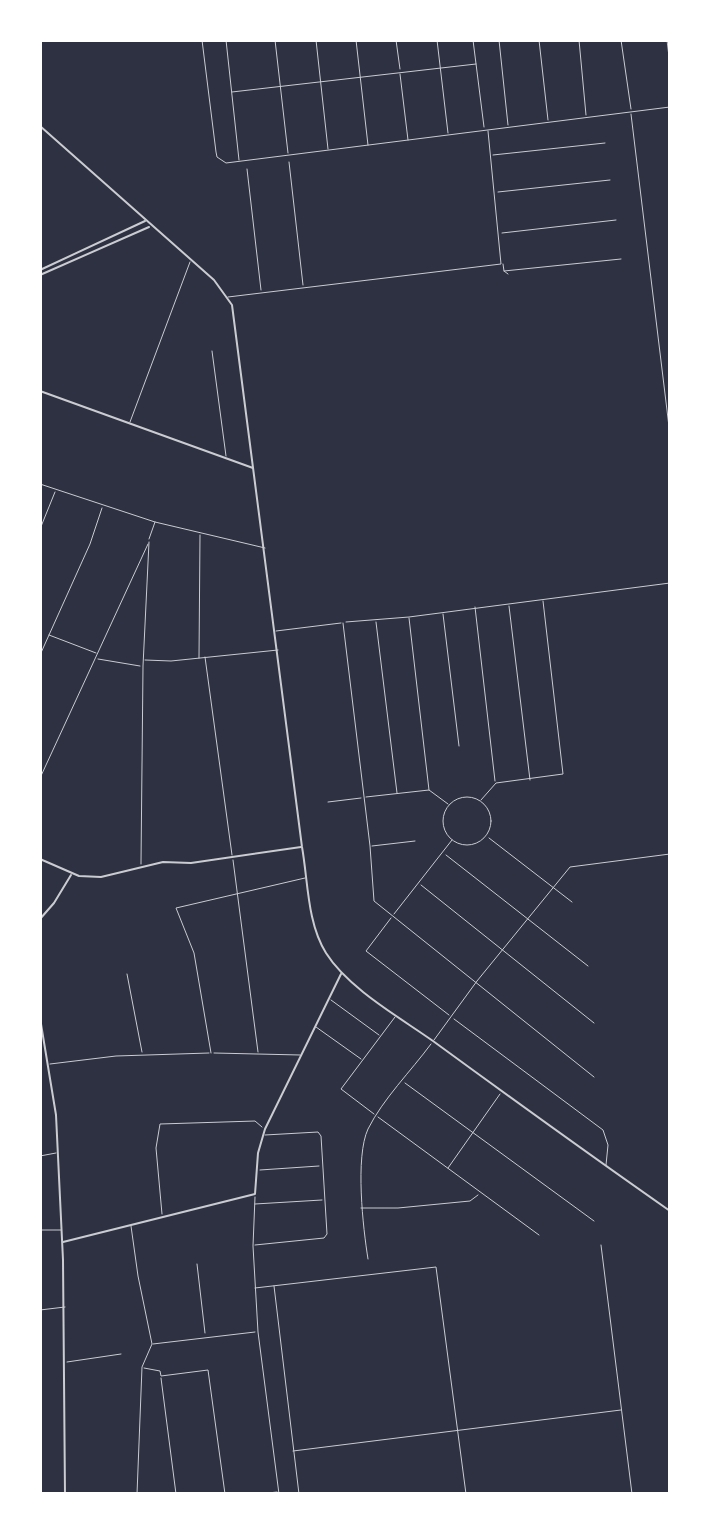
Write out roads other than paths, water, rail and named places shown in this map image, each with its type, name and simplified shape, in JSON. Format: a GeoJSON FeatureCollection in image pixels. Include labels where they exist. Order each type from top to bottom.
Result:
{"type":"FeatureCollection","features":[{"type":"Feature","properties":{"kind":"street"},"geometry":{"type":"LineString","coordinates":[[202,40],[217,157],[226,163],[670,107]]}},
{"type":"Feature","properties":{"kind":"street"},"geometry":{"type":"LineString","coordinates":[[226,40],[240,162]]}},
{"type":"Feature","properties":{"kind":"street"},"geometry":{"type":"LineString","coordinates":[[275,40],[289,156]]}},
{"type":"Feature","properties":{"kind":"street"},"geometry":{"type":"LineString","coordinates":[[316,40],[328,151]]}},
{"type":"Feature","properties":{"kind":"street"},"geometry":{"type":"LineString","coordinates":[[356,40],[368,145]]}},
{"type":"Feature","properties":{"kind":"street"},"geometry":{"type":"LineString","coordinates":[[396,40],[408,140]]}},
{"type":"Feature","properties":{"kind":"street"},"geometry":{"type":"LineString","coordinates":[[437,40],[448,135]]}},
{"type":"Feature","properties":{"kind":"street"},"geometry":{"type":"LineString","coordinates":[[473,40],[502,261],[508,274]]}},
{"type":"Feature","properties":{"kind":"street"},"geometry":{"type":"LineString","coordinates":[[499,40],[508,127]]}},
{"type":"Feature","properties":{"kind":"street"},"geometry":{"type":"LineString","coordinates":[[539,40],[548,122]]}},
{"type":"Feature","properties":{"kind":"street"},"geometry":{"type":"LineString","coordinates":[[579,40],[586,118]]}},
{"type":"Feature","properties":{"kind":"street"},"geometry":{"type":"LineString","coordinates":[[621,40],[670,435]]}},
{"type":"Feature","properties":{"kind":"street"},"geometry":{"type":"LineString","coordinates":[[667,40],[670,65]]}},
{"type":"Feature","properties":{"kind":"street"},"geometry":{"type":"LineString","coordinates":[[232,92],[476,64]]}},
{"type":"Feature","properties":{"kind":"street"},"geometry":{"type":"LineString","coordinates":[[40,127],[228,297],[235,322],[302,847],[318,940],[341,973],[501,1092],[670,1211]]}},
{"type":"Feature","properties":{"kind":"street"},"geometry":{"type":"LineString","coordinates":[[490,156],[605,143]]}},
{"type":"Feature","properties":{"kind":"street"},"geometry":{"type":"LineString","coordinates":[[289,162],[304,287]]}},
{"type":"Feature","properties":{"kind":"street"},"geometry":{"type":"LineString","coordinates":[[247,169],[262,292]]}},
{"type":"Feature","properties":{"kind":"street"},"geometry":{"type":"LineString","coordinates":[[495,193],[610,180]]}},
{"type":"Feature","properties":{"kind":"street"},"geometry":{"type":"LineString","coordinates":[[40,270],[146,220]]}},
{"type":"Feature","properties":{"kind":"street"},"geometry":{"type":"LineString","coordinates":[[499,233],[616,220]]}},
{"type":"Feature","properties":{"kind":"street"},"geometry":{"type":"LineString","coordinates":[[40,275],[151,226]]}},
{"type":"Feature","properties":{"kind":"street"},"geometry":{"type":"LineString","coordinates":[[504,271],[621,259]]}},
{"type":"Feature","properties":{"kind":"street"},"geometry":{"type":"LineString","coordinates":[[129,424],[190,260]]}},
{"type":"Feature","properties":{"kind":"street"},"geometry":{"type":"LineString","coordinates":[[228,297],[498,265],[502,261]]}},
{"type":"Feature","properties":{"kind":"street"},"geometry":{"type":"LineString","coordinates":[[212,351],[226,459]]}},
{"type":"Feature","properties":{"kind":"street"},"geometry":{"type":"LineString","coordinates":[[40,391],[254,469]]}},
{"type":"Feature","properties":{"kind":"street"},"geometry":{"type":"LineString","coordinates":[[40,484],[155,522],[265,548]]}},
{"type":"Feature","properties":{"kind":"street"},"geometry":{"type":"LineString","coordinates":[[40,529],[55,489]]}},
{"type":"Feature","properties":{"kind":"street"},"geometry":{"type":"LineString","coordinates":[[40,655],[90,544],[103,506]]}},
{"type":"Feature","properties":{"kind":"street"},"geometry":{"type":"LineString","coordinates":[[40,778],[97,658],[155,522]]}},
{"type":"Feature","properties":{"kind":"street"},"geometry":{"type":"LineString","coordinates":[[199,658],[200,532]]}},
{"type":"Feature","properties":{"kind":"street"},"geometry":{"type":"LineString","coordinates":[[141,867],[143,666],[149,542]]}},
{"type":"Feature","properties":{"kind":"street"},"geometry":{"type":"LineString","coordinates":[[276,631],[543,601],[670,583]]}},
{"type":"Feature","properties":{"kind":"street"},"geometry":{"type":"LineString","coordinates":[[481,800],[496,783],[563,774],[543,601]]}},
{"type":"Feature","properties":{"kind":"street"},"geometry":{"type":"LineString","coordinates":[[508,604],[530,780]]}},
{"type":"Feature","properties":{"kind":"street"},"geometry":{"type":"LineString","coordinates":[[475,607],[496,783]]}},
{"type":"Feature","properties":{"kind":"street"},"geometry":{"type":"LineString","coordinates":[[442,611],[459,746]]}},
{"type":"Feature","properties":{"kind":"street"},"geometry":{"type":"LineString","coordinates":[[409,617],[429,790]]}},
{"type":"Feature","properties":{"kind":"street"},"geometry":{"type":"LineString","coordinates":[[376,619],[397,793]]}},
{"type":"Feature","properties":{"kind":"street"},"geometry":{"type":"LineString","coordinates":[[343,623],[374,901],[594,1077]]}},
{"type":"Feature","properties":{"kind":"street"},"geometry":{"type":"LineString","coordinates":[[49,635],[98,654]]}},
{"type":"Feature","properties":{"kind":"street"},"geometry":{"type":"LineString","coordinates":[[145,660],[278,650]]}},
{"type":"Feature","properties":{"kind":"street"},"geometry":{"type":"LineString","coordinates":[[205,657],[258,1052]]}},
{"type":"Feature","properties":{"kind":"street"},"geometry":{"type":"LineString","coordinates":[[97,658],[143,666]]}},
{"type":"Feature","properties":{"kind":"street"},"geometry":{"type":"LineString","coordinates":[[328,802],[429,790],[449,805]]}},
{"type":"Feature","properties":{"kind":"street"},"geometry":{"type":"LineString","coordinates":[[471,797],[481,800],[491,816],[487,836],[476,845],[468,846],[452,840],[443,823],[449,805],[471,797]]}},
{"type":"Feature","properties":{"kind":"street"},"geometry":{"type":"LineString","coordinates":[[487,836],[572,902]]}},
{"type":"Feature","properties":{"kind":"street"},"geometry":{"type":"LineString","coordinates":[[452,840],[366,951],[603,1130],[608,1145],[606,1166]]}},
{"type":"Feature","properties":{"kind":"street"},"geometry":{"type":"LineString","coordinates":[[370,846],[415,841]]}},
{"type":"Feature","properties":{"kind":"street"},"geometry":{"type":"LineString","coordinates":[[40,859],[71,874],[90,877],[111,876],[163,862],[191,863],[302,847]]}},
{"type":"Feature","properties":{"kind":"street"},"geometry":{"type":"LineString","coordinates":[[443,853],[588,966]]}},
{"type":"Feature","properties":{"kind":"street"},"geometry":{"type":"LineString","coordinates":[[368,1259],[361,1208],[364,1140],[376,1116],[525,919],[570,867],[670,854]]}},
{"type":"Feature","properties":{"kind":"street"},"geometry":{"type":"LineString","coordinates":[[40,919],[63,892],[71,874]]}},
{"type":"Feature","properties":{"kind":"street"},"geometry":{"type":"LineString","coordinates":[[211,1053],[194,953],[176,908],[307,878]]}},
{"type":"Feature","properties":{"kind":"street"},"geometry":{"type":"LineString","coordinates":[[419,884],[594,1023]]}},
{"type":"Feature","properties":{"kind":"street"},"geometry":{"type":"LineString","coordinates":[[259,1494],[279,1493],[258,1332],[253,1246],[262,1136],[341,973]]}},
{"type":"Feature","properties":{"kind":"street"},"geometry":{"type":"LineString","coordinates":[[127,974],[142,1055]]}},
{"type":"Feature","properties":{"kind":"street"},"geometry":{"type":"LineString","coordinates":[[330,999],[381,1036]]}},
{"type":"Feature","properties":{"kind":"street"},"geometry":{"type":"LineString","coordinates":[[397,1015],[341,1089],[539,1235]]}},
{"type":"Feature","properties":{"kind":"street"},"geometry":{"type":"LineString","coordinates":[[40,1018],[56,1115],[65,1307],[65,1494]]}},
{"type":"Feature","properties":{"kind":"street"},"geometry":{"type":"LineString","coordinates":[[316,1027],[363,1060]]}},
{"type":"Feature","properties":{"kind":"street"},"geometry":{"type":"LineString","coordinates":[[40,1066],[142,1055],[258,1052],[302,1055]]}},
{"type":"Feature","properties":{"kind":"street"},"geometry":{"type":"LineString","coordinates":[[402,1082],[594,1221]]}},
{"type":"Feature","properties":{"kind":"street"},"geometry":{"type":"LineString","coordinates":[[448,1168],[501,1092]]}},
{"type":"Feature","properties":{"kind":"street"},"geometry":{"type":"LineString","coordinates":[[163,1217],[156,1148],[160,1124],[255,1121],[265,1129]]}},
{"type":"Feature","properties":{"kind":"street"},"geometry":{"type":"LineString","coordinates":[[253,1246],[324,1238],[327,1234],[321,1136],[318,1132],[262,1136]]}},
{"type":"Feature","properties":{"kind":"street"},"geometry":{"type":"LineString","coordinates":[[40,1156],[56,1153]]}},
{"type":"Feature","properties":{"kind":"street"},"geometry":{"type":"LineString","coordinates":[[257,1170],[321,1166]]}},
{"type":"Feature","properties":{"kind":"street"},"geometry":{"type":"LineString","coordinates":[[361,1208],[470,1201],[479,1193]]}},
{"type":"Feature","properties":{"kind":"street"},"geometry":{"type":"LineString","coordinates":[[62,1242],[255,1194]]}},
{"type":"Feature","properties":{"kind":"street"},"geometry":{"type":"LineString","coordinates":[[255,1204],[324,1200]]}},
{"type":"Feature","properties":{"kind":"street"},"geometry":{"type":"LineString","coordinates":[[131,1226],[152,1344],[142,1367],[137,1494]]}},
{"type":"Feature","properties":{"kind":"street"},"geometry":{"type":"LineString","coordinates":[[40,1230],[61,1230]]}},
{"type":"Feature","properties":{"kind":"street"},"geometry":{"type":"LineString","coordinates":[[601,1245],[632,1494]]}},
{"type":"Feature","properties":{"kind":"street"},"geometry":{"type":"LineString","coordinates":[[197,1264],[205,1336]]}},
{"type":"Feature","properties":{"kind":"street"},"geometry":{"type":"LineString","coordinates":[[255,1288],[436,1267],[466,1494]]}},
{"type":"Feature","properties":{"kind":"street"},"geometry":{"type":"LineString","coordinates":[[274,1286],[299,1494]]}},
{"type":"Feature","properties":{"kind":"street"},"geometry":{"type":"LineString","coordinates":[[40,1310],[65,1307]]}},
{"type":"Feature","properties":{"kind":"street"},"geometry":{"type":"LineString","coordinates":[[152,1344],[258,1332]]}},
{"type":"Feature","properties":{"kind":"street"},"geometry":{"type":"LineString","coordinates":[[65,1363],[121,1354]]}},
{"type":"Feature","properties":{"kind":"street"},"geometry":{"type":"LineString","coordinates":[[142,1367],[147,1371],[160,1371],[176,1494]]}},
{"type":"Feature","properties":{"kind":"street"},"geometry":{"type":"LineString","coordinates":[[161,1376],[204,1369],[211,1374],[225,1494]]}},
{"type":"Feature","properties":{"kind":"street"},"geometry":{"type":"LineString","coordinates":[[293,1451],[621,1410]]}}]}
